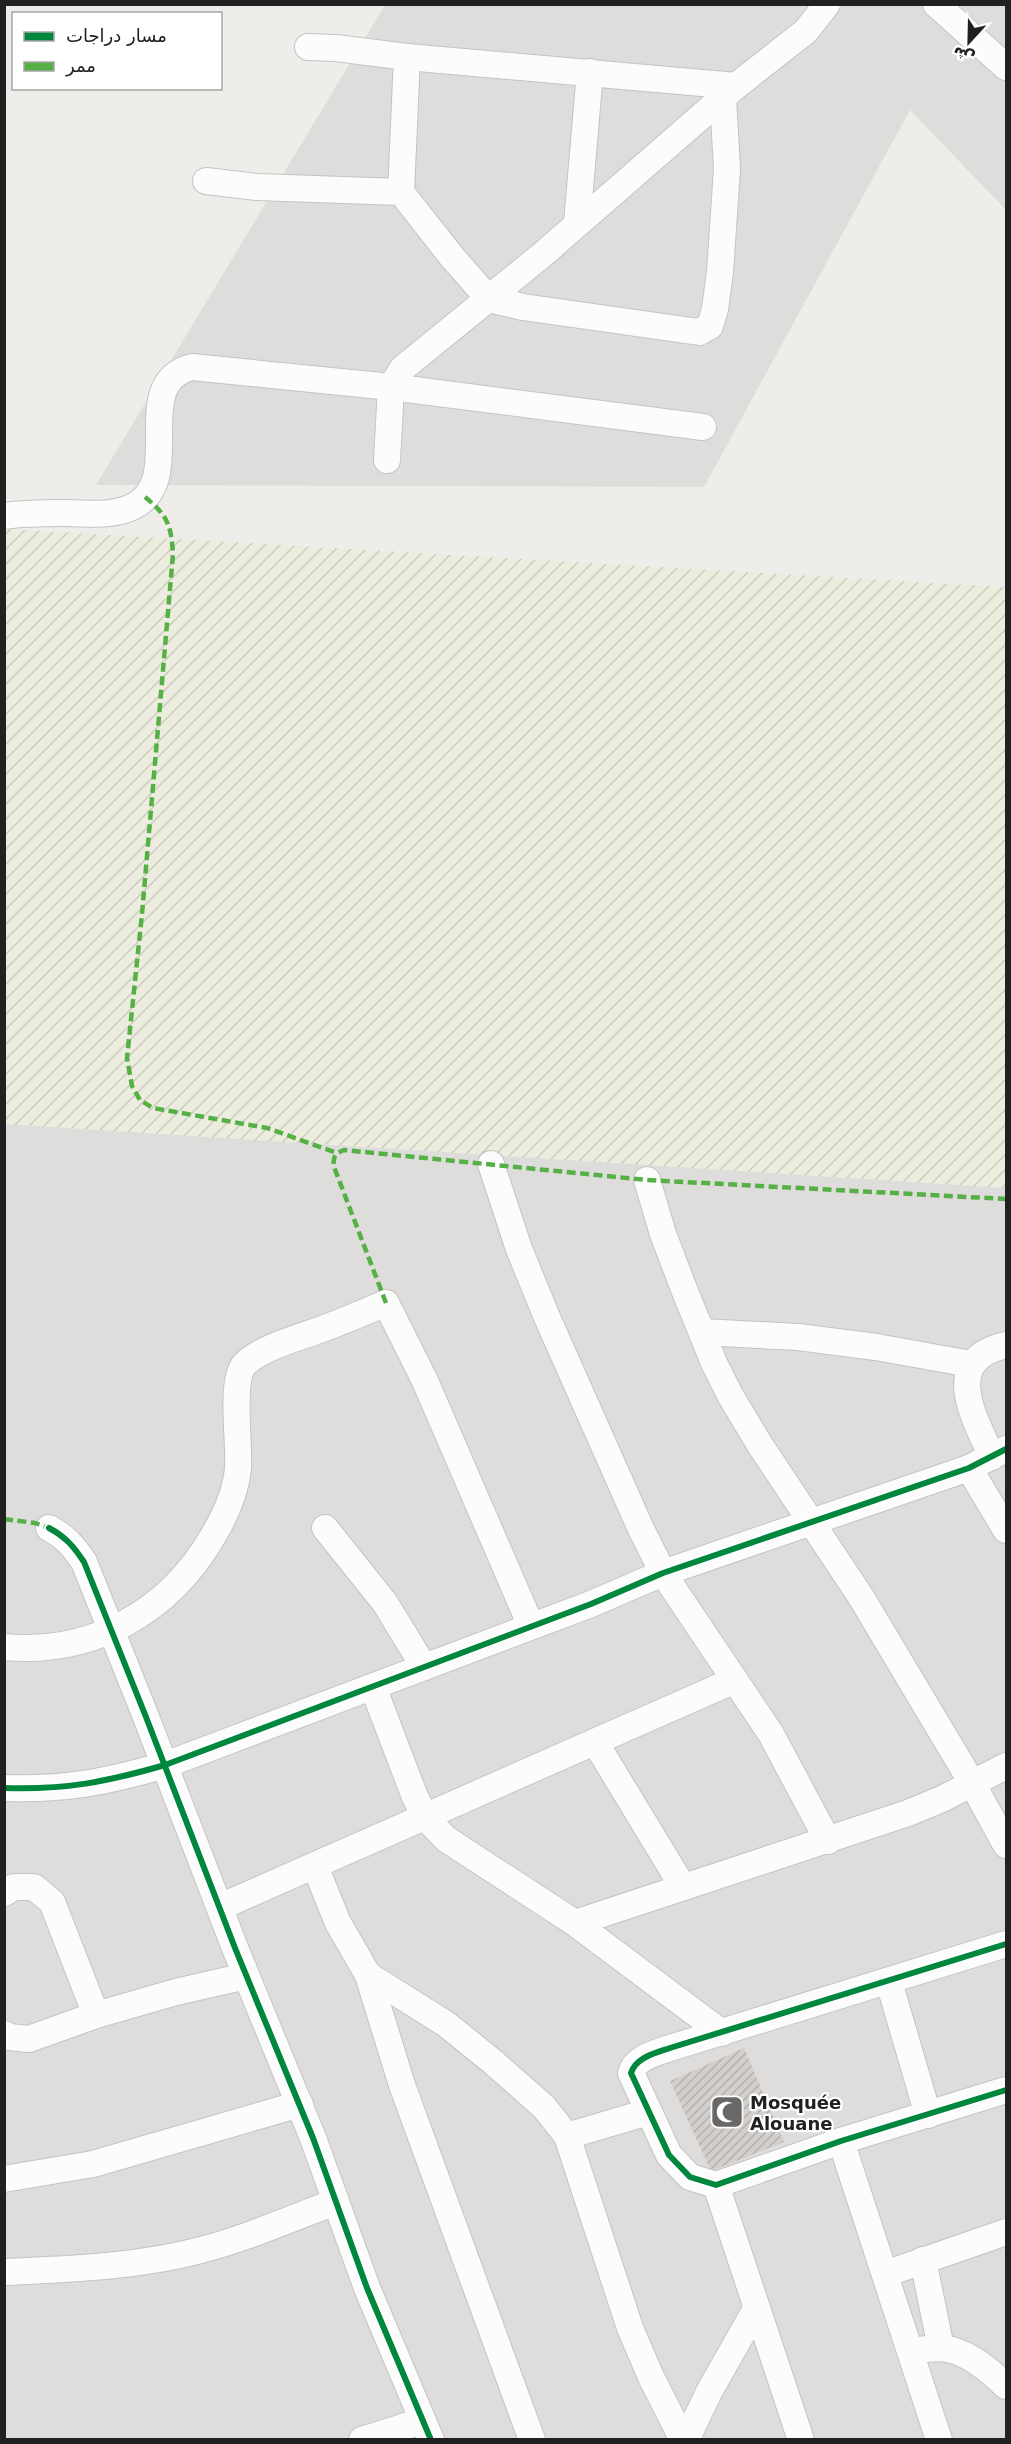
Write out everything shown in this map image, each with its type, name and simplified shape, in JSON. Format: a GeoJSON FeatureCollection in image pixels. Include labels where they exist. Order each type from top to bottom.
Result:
{"type":"FeatureCollection","features":[{"type":"Feature","properties":{"kind":"street"},"geometry":{"type":"LineString","coordinates":[[387,460],[391,387],[403,368],[489,299],[729,92],[806,31],[827,4]]}},
{"type":"Feature","properties":{"kind":"street"},"geometry":{"type":"LineString","coordinates":[[936,4],[1006,68]]}},
{"type":"Feature","properties":{"kind":"street"},"geometry":{"type":"LineString","coordinates":[[308,47],[590,72],[729,92]]}},
{"type":"Feature","properties":{"kind":"street"},"geometry":{"type":"LineString","coordinates":[[407,57],[400,192],[489,299],[514,306],[689,332],[705,330],[713,317],[721,261],[729,92]]}},
{"type":"Feature","properties":{"kind":"street"},"geometry":{"type":"LineString","coordinates":[[577,223],[590,72]]}},
{"type":"Feature","properties":{"kind":"street"},"geometry":{"type":"LineString","coordinates":[[206,181],[257,187],[400,192]]}},
{"type":"Feature","properties":{"kind":"street"},"geometry":{"type":"LineString","coordinates":[[4,516],[43,513],[115,513],[135,506],[145,497],[155,477],[159,454],[160,401],[164,388],[169,380],[183,370],[192,367],[391,387],[703,427]]}},
{"type":"Feature","properties":{"kind":"street"},"geometry":{"type":"LineString","coordinates":[[490,1164],[519,1249],[546,1316],[621,1487],[663,1573],[771,1734],[828,1841]]}},
{"type":"Feature","properties":{"kind":"street"},"geometry":{"type":"LineString","coordinates":[[647,1180],[663,1234],[730,1395],[760,1445],[861,1597],[1006,1845]]}},
{"type":"Feature","properties":{"kind":"street"},"geometry":{"type":"LineString","coordinates":[[4,1647],[49,1647],[81,1642],[111,1630],[170,1593],[188,1574],[221,1522],[233,1492],[238,1469],[237,1381],[246,1364],[269,1350],[386,1303],[425,1381],[531,1626]]}},
{"type":"Feature","properties":{"kind":"street"},"geometry":{"type":"LineString","coordinates":[[702,1332],[798,1337],[876,1347],[971,1365]]}},
{"type":"Feature","properties":{"kind":"street"},"geometry":{"type":"LineString","coordinates":[[4,1788],[65,1788],[120,1778],[165,1765],[373,1687],[663,1573],[969,1468],[999,1453],[969,1401],[966,1378],[971,1365],[988,1352],[1006,1345]]}},
{"type":"Feature","properties":{"kind":"street"},"geometry":{"type":"LineString","coordinates":[[969,1468],[1006,1530]]}},
{"type":"Feature","properties":{"kind":"street"},"geometry":{"type":"LineString","coordinates":[[49,1528],[64,1536],[84,1562],[246,1976],[300,2103],[367,2288],[426,2430],[362,2439]]}},
{"type":"Feature","properties":{"kind":"street"},"geometry":{"type":"LineString","coordinates":[[325,1528],[385,1604],[424,1667]]}},
{"type":"Feature","properties":{"kind":"street"},"geometry":{"type":"LineString","coordinates":[[220,1907],[735,1680]]}},
{"type":"Feature","properties":{"kind":"street"},"geometry":{"type":"LineString","coordinates":[[373,1687],[403,1768],[426,1818],[446,1839],[575,1923],[722,2033]]}},
{"type":"Feature","properties":{"kind":"street"},"geometry":{"type":"LineString","coordinates":[[595,1742],[683,1887]]}},
{"type":"Feature","properties":{"kind":"street"},"geometry":{"type":"LineString","coordinates":[[575,1923],[908,1813],[1006,1766]]}},
{"type":"Feature","properties":{"kind":"street"},"geometry":{"type":"LineString","coordinates":[[315,1866],[338,1923],[368,1975],[402,2085],[532,2439]]}},
{"type":"Feature","properties":{"kind":"street"},"geometry":{"type":"LineString","coordinates":[[4,1893],[14,1887],[34,1887],[52,1902],[96,2015]]}},
{"type":"Feature","properties":{"kind":"street"},"geometry":{"type":"LineString","coordinates":[[1006,1944],[652,2054],[633,2066],[631,2073],[669,2155],[690,2177],[716,2185],[841,2141],[1006,2090]]}},
{"type":"Feature","properties":{"kind":"street"},"geometry":{"type":"LineString","coordinates":[[368,1975],[446,2025],[493,2062],[544,2108],[567,2136],[630,2328],[651,2377],[684,2439]]}},
{"type":"Feature","properties":{"kind":"street"},"geometry":{"type":"LineString","coordinates":[[4,2034],[10,2037],[29,2038],[96,2015],[176,1992],[246,1976]]}},
{"type":"Feature","properties":{"kind":"street"},"geometry":{"type":"LineString","coordinates":[[889,1982],[928,2115]]}},
{"type":"Feature","properties":{"kind":"street"},"geometry":{"type":"LineString","coordinates":[[4,2179],[102,2162],[300,2103]]}},
{"type":"Feature","properties":{"kind":"street"},"geometry":{"type":"LineString","coordinates":[[567,2136],[648,2112]]}},
{"type":"Feature","properties":{"kind":"street"},"geometry":{"type":"LineString","coordinates":[[841,2141],[939,2439]]}},
{"type":"Feature","properties":{"kind":"street"},"geometry":{"type":"LineString","coordinates":[[716,2185],[801,2439]]}},
{"type":"Feature","properties":{"kind":"street"},"geometry":{"type":"LineString","coordinates":[[4,2272],[103,2266],[198,2251],[233,2241],[334,2202]]}},
{"type":"Feature","properties":{"kind":"street"},"geometry":{"type":"LineString","coordinates":[[885,2274],[1006,2232]]}},
{"type":"Feature","properties":{"kind":"street"},"geometry":{"type":"LineString","coordinates":[[923,2260],[941,2348]]}},
{"type":"Feature","properties":{"kind":"street"},"geometry":{"type":"LineString","coordinates":[[684,2439],[756,2308]]}},
{"type":"Feature","properties":{"kind":"street"},"geometry":{"type":"LineString","coordinates":[[911,2351],[941,2348],[955,2351],[972,2360],[1006,2386]]}},
{"type":"Feature","properties":{"kind":"shaded area"},"geometry":{"type":"Polygon","coordinates":[[[385,5],[1006,5],[1006,210],[910,110],[704,487],[96,485],[385,5]]]}},
{"type":"Feature","properties":{"kind":"shaded area"},"geometry":{"type":"Polygon","coordinates":[[[4,529],[1006,587],[1006,1188],[5,1124],[4,529]]]}},
{"type":"Feature","properties":{"kind":"shaded area"},"geometry":{"type":"Polygon","coordinates":[[[5,1122],[1006,1182],[1006,2439],[5,2440],[5,1122]]]}},
{"type":"Feature","properties":{"kind":"building","name":"Mosquée Alouane"},"geometry":{"type":"Polygon","coordinates":[[[744,2048],[784,2142],[711,2171],[670,2081],[744,2048]]]}},
{"type":"Feature","properties":{"kind":"marked path"},"geometry":{"type":"LineString","coordinates":[[145,497],[159,510],[167,522],[173,554],[142,914],[127,1058],[132,1086],[140,1100],[153,1108],[267,1128],[337,1153]]}},
{"type":"Feature","properties":{"kind":"marked path"},"geometry":{"type":"LineString","coordinates":[[386,1303],[334,1167],[335,1156],[344,1150],[647,1180],[1006,1199]]}},
{"type":"Feature","properties":{"kind":"marked path"},"geometry":{"type":"LineString","coordinates":[[4,1519],[35,1523],[49,1528]]}},
{"type":"Feature","properties":{"kind":"cycle path"},"geometry":{"type":"LineString","coordinates":[[4,1788],[47,1788],[86,1784],[165,1765],[591,1604],[663,1573],[969,1468],[1006,1449]]}},
{"type":"Feature","properties":{"kind":"cycle path"},"geometry":{"type":"LineString","coordinates":[[49,1528],[69,1543],[84,1562],[235,1948],[313,2138],[367,2288],[431,2440]]}},
{"type":"Feature","properties":{"kind":"cycle path"},"geometry":{"type":"LineString","coordinates":[[1006,1944],[647,2056],[637,2063],[631,2073],[669,2155],[690,2177],[716,2185],[841,2141],[1006,2090]]}},
{"type":"Feature","properties":{"kind":"place","name":"Mosquée Alouane"},"geometry":{"type":"Point","coordinates":[727,2112]}}]}
